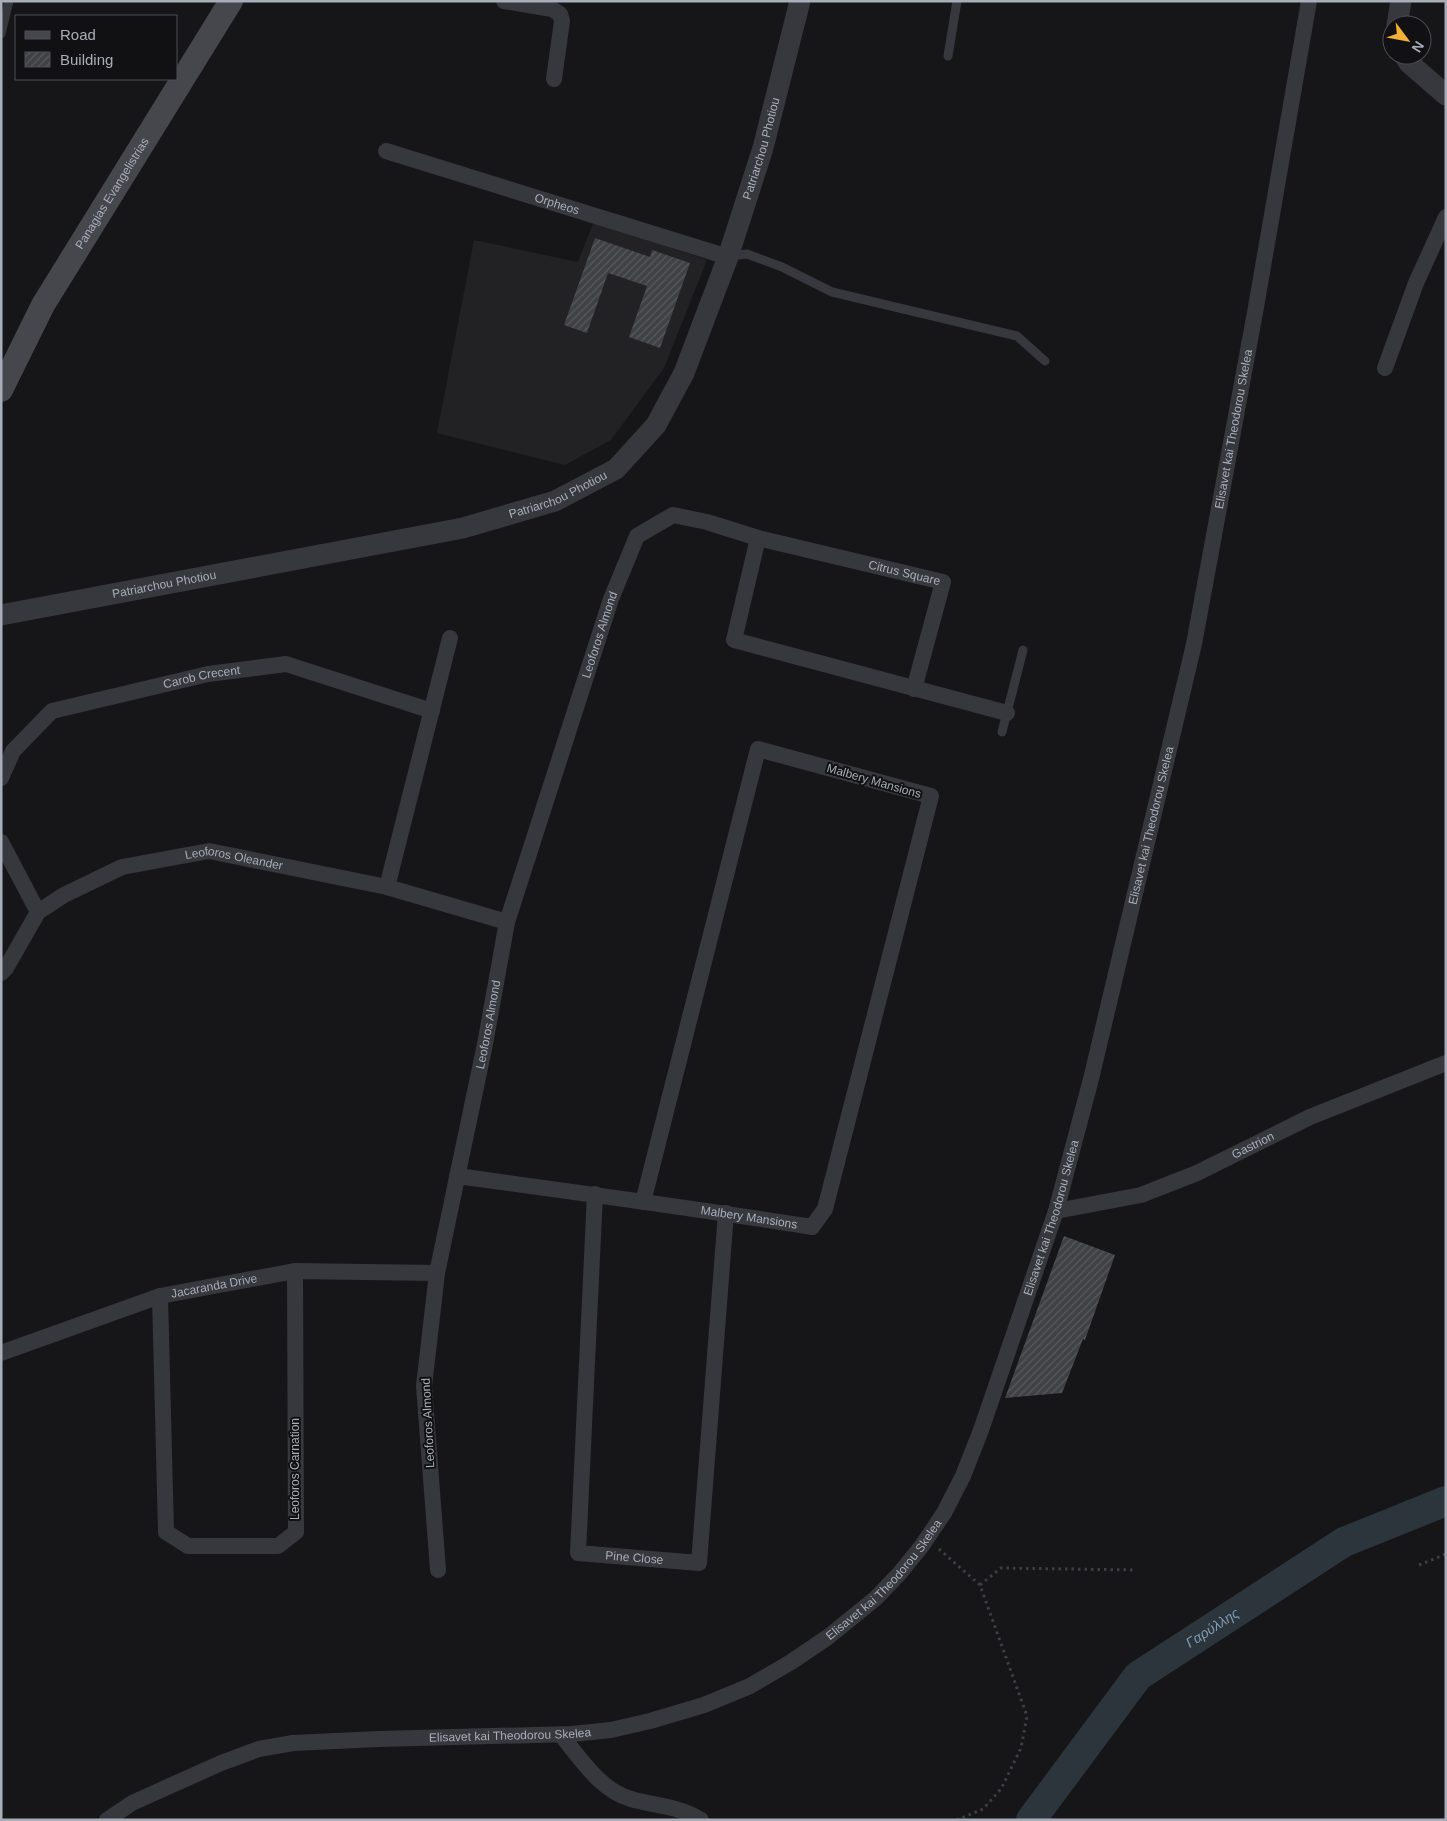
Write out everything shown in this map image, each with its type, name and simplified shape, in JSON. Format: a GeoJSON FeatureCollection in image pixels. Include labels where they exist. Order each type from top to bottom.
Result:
{"type":"FeatureCollection","features":[{"type":"Feature","properties":{"kind":"main road","name":"Panagias Evangelistrias"},"geometry":{"type":"LineString","coordinates":[[1,390],[43,305],[231,1]]}},
{"type":"Feature","properties":{"kind":"street"},"geometry":{"type":"LineString","coordinates":[[504,1],[552,9],[560,14],[562,21],[554,79]]}},
{"type":"Feature","properties":{"kind":"street","name":"Patriarchou Photiou"},"geometry":{"type":"LineString","coordinates":[[1,615],[463,528],[555,501],[616,468],[656,425],[684,373],[728,257],[763,148],[800,1]]}},
{"type":"Feature","properties":{"kind":"street","name":"Elisavet kai Theodorou Skelea"},"geometry":{"type":"LineString","coordinates":[[107,1820],[132,1803],[221,1763],[259,1749],[293,1743],[379,1739],[561,1735],[610,1730],[650,1721],[704,1705],[750,1686],[828,1637],[876,1598],[899,1574],[944,1513],[963,1476],[981,1430],[1056,1211],[1091,1079],[1194,644],[1256,307],[1309,1]]}},
{"type":"Feature","properties":{"kind":"street"},"geometry":{"type":"LineString","coordinates":[[1399,15],[1401,1]]}},
{"type":"Feature","properties":{"kind":"street"},"geometry":{"type":"LineString","coordinates":[[1411,65],[1446,95]]}},
{"type":"Feature","properties":{"kind":"street","name":"Orpheos"},"geometry":{"type":"LineString","coordinates":[[386,151],[728,257]]}},
{"type":"Feature","properties":{"kind":"street"},"geometry":{"type":"LineString","coordinates":[[1385,368],[1416,283],[1446,217]]}},
{"type":"Feature","properties":{"kind":"street","name":"Citrus Square"},"geometry":{"type":"LineString","coordinates":[[673,515],[707,522],[758,538],[943,582],[914,688]]}},
{"type":"Feature","properties":{"kind":"street","name":"Leoforos Almond"},"geometry":{"type":"LineString","coordinates":[[438,1570],[424,1386],[437,1273],[485,1044],[507,922],[611,599],[637,536],[673,515]]}},
{"type":"Feature","properties":{"kind":"street"},"geometry":{"type":"LineString","coordinates":[[758,538],[734,640],[1007,713]]}},
{"type":"Feature","properties":{"kind":"street"},"geometry":{"type":"LineString","coordinates":[[388,887],[450,638]]}},
{"type":"Feature","properties":{"kind":"street","name":"Carob Crecent"},"geometry":{"type":"LineString","coordinates":[[1,778],[13,751],[52,711],[208,674],[286,664],[432,711]]}},
{"type":"Feature","properties":{"kind":"street","name":"Malbery Mansions"},"geometry":{"type":"LineString","coordinates":[[457,1176],[812,1226],[825,1209],[930,796],[758,748],[643,1202]]}},
{"type":"Feature","properties":{"kind":"street"},"geometry":{"type":"LineString","coordinates":[[1,842],[38,912]]}},
{"type":"Feature","properties":{"kind":"street","name":"Leoforos Oleander"},"geometry":{"type":"LineString","coordinates":[[1,973],[6,968],[38,912],[64,895],[122,867],[209,851],[388,887],[507,922]]}},
{"type":"Feature","properties":{"kind":"street","name":"Gastrion"},"geometry":{"type":"LineString","coordinates":[[1056,1211],[1141,1195],[1197,1173],[1310,1116],[1446,1063]]}},
{"type":"Feature","properties":{"kind":"street","name":"Pine Close"},"geometry":{"type":"LineString","coordinates":[[595,1194],[578,1553],[699,1563],[726,1213]]}},
{"type":"Feature","properties":{"kind":"street","name":"Jacaranda Drive"},"geometry":{"type":"LineString","coordinates":[[1,1352],[160,1296],[295,1271],[437,1273]]}},
{"type":"Feature","properties":{"kind":"street","name":"Leoforos Carnation"},"geometry":{"type":"LineString","coordinates":[[160,1296],[166,1532],[188,1546],[278,1546],[296,1532],[295,1271]]}},
{"type":"Feature","properties":{"kind":"street"},"geometry":{"type":"LineString","coordinates":[[561,1735],[593,1775],[620,1795],[632,1800],[688,1812],[701,1820]]}},
{"type":"Feature","properties":{"kind":"lane"},"geometry":{"type":"LineString","coordinates":[[1,34],[9,1]]}},
{"type":"Feature","properties":{"kind":"lane"},"geometry":{"type":"LineString","coordinates":[[948,56],[957,1]]}},
{"type":"Feature","properties":{"kind":"lane"},"geometry":{"type":"LineString","coordinates":[[728,257],[747,254],[782,267],[832,292],[1017,336],[1046,361]]}},
{"type":"Feature","properties":{"kind":"lane"},"geometry":{"type":"LineString","coordinates":[[1002,732],[1023,650]]}},
{"type":"Feature","properties":{"kind":"path"},"geometry":{"type":"LineString","coordinates":[[927,1538],[980,1585],[1027,1716],[1021,1748],[1001,1789],[983,1809],[957,1820]]}},
{"type":"Feature","properties":{"kind":"path"},"geometry":{"type":"LineString","coordinates":[[1419,1565],[1446,1554]]}},
{"type":"Feature","properties":{"kind":"path"},"geometry":{"type":"LineString","coordinates":[[980,1585],[1001,1568],[1134,1570]]}},
{"type":"Feature","properties":{"kind":"shaded area"},"geometry":{"type":"Polygon","coordinates":[[[594,221],[707,260],[664,368],[611,440],[565,465],[437,433],[474,240],[578,262],[594,221]]]}},
{"type":"Feature","properties":{"kind":"building"},"geometry":{"type":"Polygon","coordinates":[[[595,238],[650,257],[652,250],[690,263],[660,348],[629,337],[647,286],[608,273],[587,333],[564,325],[595,238]]]}},
{"type":"Feature","properties":{"kind":"building"},"geometry":{"type":"Polygon","coordinates":[[[1064,1236],[1115,1255],[1085,1340],[1083,1339],[1062,1393],[1005,1398],[1064,1236]]]}},
{"type":"Feature","properties":{"kind":"waterway","name":"Γαρύλλης"},"geometry":{"type":"LineString","coordinates":[[1031,1820],[1138,1676],[1344,1542],[1446,1501]]}}]}
